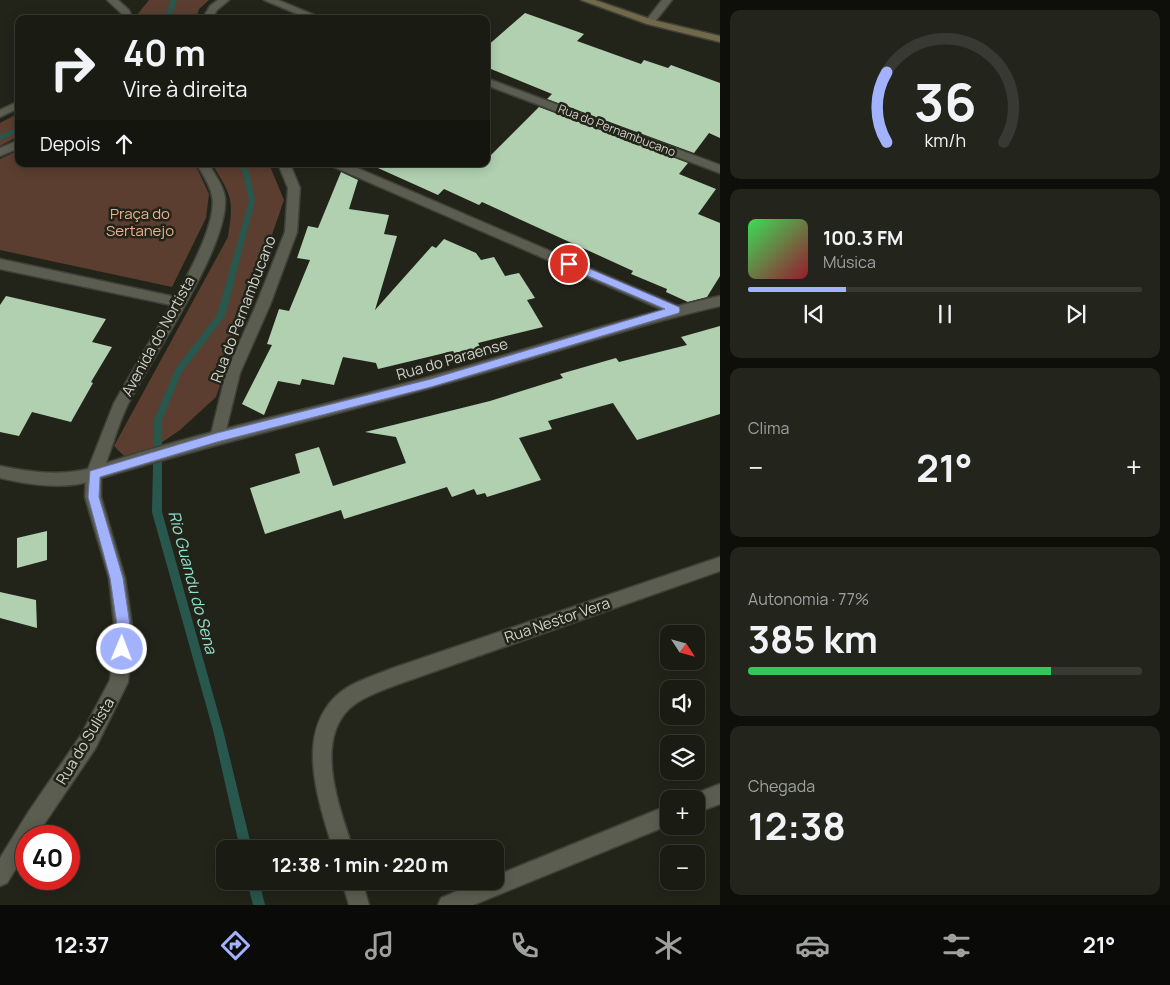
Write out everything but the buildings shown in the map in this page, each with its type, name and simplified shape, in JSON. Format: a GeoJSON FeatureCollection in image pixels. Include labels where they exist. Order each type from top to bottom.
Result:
{"type":"FeatureCollection","features":[{"type":"Feature","properties":{"kind":"main road"},"geometry":{"type":"LineString","coordinates":[[586,0],[650,22],[720,39]]}},
{"type":"Feature","properties":{"kind":"street"},"geometry":{"type":"LineString","coordinates":[[112,0],[126,12],[127,15]]}},
{"type":"Feature","properties":{"kind":"street"},"geometry":{"type":"LineString","coordinates":[[209,15],[213,8],[224,0]]}},
{"type":"Feature","properties":{"kind":"street"},"geometry":{"type":"LineString","coordinates":[[269,0],[308,15]]}},
{"type":"Feature","properties":{"kind":"street"},"geometry":{"type":"LineString","coordinates":[[650,22],[666,0]]}},
{"type":"Feature","properties":{"kind":"street","name":"Rua do Pernambucano"},"geometry":{"type":"LineString","coordinates":[[490,83],[720,169]]}},
{"type":"Feature","properties":{"kind":"street"},"geometry":{"type":"LineString","coordinates":[[0,114],[15,106]]}},
{"type":"Feature","properties":{"kind":"street"},"geometry":{"type":"LineString","coordinates":[[0,152],[15,145]]}},
{"type":"Feature","properties":{"kind":"street","name":"Avenida do Nortista"},"geometry":{"type":"LineString","coordinates":[[94,474],[105,437],[122,402],[178,302],[216,224],[219,198],[204,167]]}},
{"type":"Feature","properties":{"kind":"street","name":"Rua do Pernambucano"},"geometry":{"type":"LineString","coordinates":[[217,438],[233,373],[263,305],[291,232],[294,188],[285,167]]}},
{"type":"Feature","properties":{"kind":"street"},"geometry":{"type":"LineString","coordinates":[[345,167],[675,310]]}},
{"type":"Feature","properties":{"kind":"street"},"geometry":{"type":"LineString","coordinates":[[0,264],[178,302]]}},
{"type":"Feature","properties":{"kind":"street","name":"Rua do Paraense"},"geometry":{"type":"LineString","coordinates":[[0,472],[37,480],[70,480],[217,438],[431,383],[675,310],[720,301]]}},
{"type":"Feature","properties":{"kind":"street","name":"Rua do Sulista"},"geometry":{"type":"LineString","coordinates":[[0,876],[36,818],[88,742],[119,682],[124,632],[117,578],[94,497],[94,474]]}},
{"type":"Feature","properties":{"kind":"street","name":"Rua Nestor Vera"},"geometry":{"type":"LineString","coordinates":[[341,840],[322,766],[323,733],[330,716],[340,703],[358,691],[393,677],[720,564]]}},
{"type":"Feature","properties":{"kind":"street"},"geometry":{"type":"LineString","coordinates":[[705,800],[720,794]]}},
{"type":"Feature","properties":{"kind":"street"},"geometry":{"type":"LineString","coordinates":[[448,905],[660,819]]}},
{"type":"Feature","properties":{"kind":"street"},"geometry":{"type":"LineString","coordinates":[[355,890],[359,905]]}},
{"type":"Feature","properties":{"kind":"green space"},"geometry":{"type":"Polygon","coordinates":[[[149,0],[209,0],[199,9],[197,15],[137,15],[149,0]]]}},
{"type":"Feature","properties":{"kind":"green space"},"geometry":{"type":"Polygon","coordinates":[[[15,115],[15,138],[0,146],[0,123],[15,115]]]}},
{"type":"Feature","properties":{"kind":"green space","name":"Praça do Sertanejo"},"geometry":{"type":"Polygon","coordinates":[[[15,152],[15,167],[196,167],[209,194],[206,218],[172,287],[0,250],[0,159],[15,152]]]}},
{"type":"Feature","properties":{"kind":"green space"},"geometry":{"type":"Polygon","coordinates":[[[214,167],[270,167],[284,200],[216,397],[180,430],[155,447],[124,456],[114,446],[228,237],[231,205],[224,184],[214,167]]]}},
{"type":"Feature","properties":{"kind":"waterway"},"geometry":{"type":"LineString","coordinates":[[168,15],[174,0]]}},
{"type":"Feature","properties":{"kind":"waterway"},"geometry":{"type":"LineString","coordinates":[[0,138],[15,131]]}},
{"type":"Feature","properties":{"kind":"waterway","name":"Rio Guandu do Sena"},"geometry":{"type":"LineString","coordinates":[[242,167],[246,172],[252,201],[221,316],[179,370],[158,420],[157,512],[218,730],[244,840]]}},
{"type":"Feature","properties":{"kind":"waterway","name":"Rio Guandu do Sena"},"geometry":{"type":"LineString","coordinates":[[255,890],[259,905]]}},
{"type":"Feature","properties":{"kind":"route"},"geometry":{"type":"LineString","coordinates":[[122,649],[124,632],[117,578],[94,497],[94,474],[217,438],[431,383],[675,310],[569,264]]}}]}
